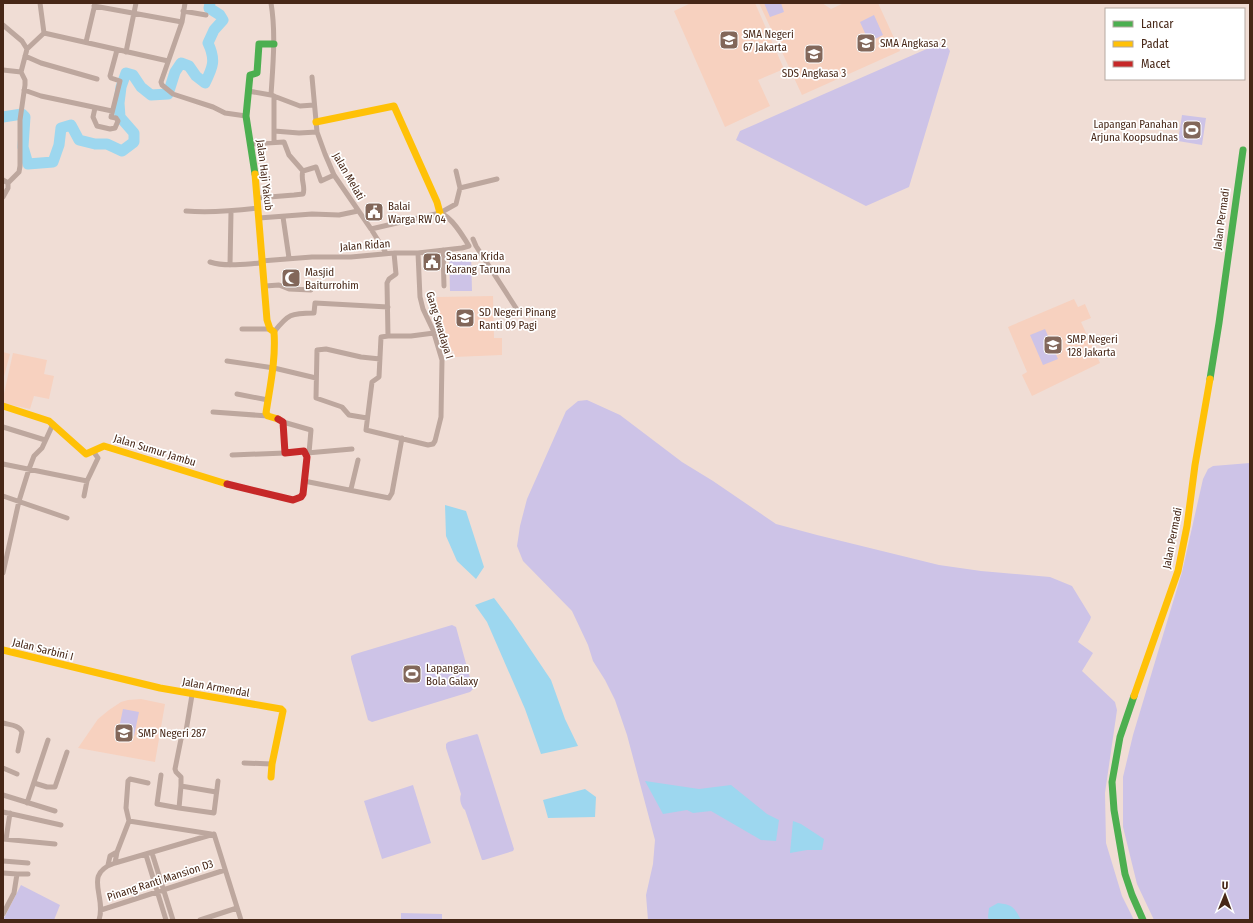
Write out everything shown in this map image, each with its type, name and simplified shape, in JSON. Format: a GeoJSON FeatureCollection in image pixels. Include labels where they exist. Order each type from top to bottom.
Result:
{"type":"FeatureCollection","features":[{"type":"Feature","properties":{"kind":"street"},"geometry":{"type":"LineString","coordinates":[[40,3],[44,33]]}},
{"type":"Feature","properties":{"kind":"street"},"geometry":{"type":"LineString","coordinates":[[126,52],[136,3]]}},
{"type":"Feature","properties":{"kind":"street"},"geometry":{"type":"LineString","coordinates":[[184,3],[182,22],[161,82],[162,85],[179,96],[213,107],[226,113],[246,116]]}},
{"type":"Feature","properties":{"kind":"street"},"geometry":{"type":"LineString","coordinates":[[271,3],[274,20],[274,142]]}},
{"type":"Feature","properties":{"kind":"street"},"geometry":{"type":"LineString","coordinates":[[86,42],[95,4],[182,22]]}},
{"type":"Feature","properties":{"kind":"street"},"geometry":{"type":"LineString","coordinates":[[183,11],[206,15]]}},
{"type":"Feature","properties":{"kind":"street"},"geometry":{"type":"LineString","coordinates":[[3,25],[22,41],[27,49]]}},
{"type":"Feature","properties":{"kind":"street"},"geometry":{"type":"LineString","coordinates":[[44,33],[168,61]]}},
{"type":"Feature","properties":{"kind":"street"},"geometry":{"type":"LineString","coordinates":[[3,197],[8,188],[8,183],[19,172],[20,117],[25,80],[21,72],[25,56],[27,49],[44,33]]}},
{"type":"Feature","properties":{"kind":"street","name":"Jalan Haji Yakub"},"geometry":{"type":"LineString","coordinates":[[268,416],[266,414],[274,368],[275,349],[272,331],[267,320],[265,286],[261,262],[257,198],[246,116],[250,75],[257,73],[259,44],[274,44]]}},
{"type":"Feature","properties":{"kind":"street"},"geometry":{"type":"LineString","coordinates":[[96,108],[93,117],[97,126],[110,129],[115,128],[118,121],[116,118],[111,117],[120,81],[111,78],[110,76],[117,50]]}},
{"type":"Feature","properties":{"kind":"street"},"geometry":{"type":"LineString","coordinates":[[25,56],[41,63],[96,79]]}},
{"type":"Feature","properties":{"kind":"street"},"geometry":{"type":"LineString","coordinates":[[3,70],[21,72]]}},
{"type":"Feature","properties":{"kind":"street","name":"Jalan Melati"},"geometry":{"type":"LineString","coordinates":[[312,77],[317,132],[325,154],[334,175],[386,253]]}},
{"type":"Feature","properties":{"kind":"street"},"geometry":{"type":"LineString","coordinates":[[24,90],[112,112]]}},
{"type":"Feature","properties":{"kind":"street"},"geometry":{"type":"LineString","coordinates":[[248,91],[273,95],[300,106],[314,105]]}},
{"type":"Feature","properties":{"kind":"street"},"geometry":{"type":"LineString","coordinates":[[316,122],[394,106],[437,202],[440,213]]}},
{"type":"Feature","properties":{"kind":"street"},"geometry":{"type":"LineString","coordinates":[[274,131],[298,133],[317,132]]}},
{"type":"Feature","properties":{"kind":"street"},"geometry":{"type":"LineString","coordinates":[[250,144],[285,142],[288,155],[303,171]]}},
{"type":"Feature","properties":{"kind":"street","name":"Jalan Permadi"},"geometry":{"type":"LineString","coordinates":[[1143,920],[1124,874],[1114,810],[1112,782],[1120,737],[1178,571],[1184,544],[1195,465],[1219,322],[1243,150]]}},
{"type":"Feature","properties":{"kind":"street"},"geometry":{"type":"LineString","coordinates":[[303,171],[315,167],[321,181],[334,175]]}},
{"type":"Feature","properties":{"kind":"street"},"geometry":{"type":"LineString","coordinates":[[257,198],[303,194],[303,171]]}},
{"type":"Feature","properties":{"kind":"street"},"geometry":{"type":"LineString","coordinates":[[371,229],[440,213],[456,204],[460,188],[456,171]]}},
{"type":"Feature","properties":{"kind":"street"},"geometry":{"type":"LineString","coordinates":[[460,188],[497,179]]}},
{"type":"Feature","properties":{"kind":"street"},"geometry":{"type":"LineString","coordinates":[[3,180],[8,183]]}},
{"type":"Feature","properties":{"kind":"street"},"geometry":{"type":"LineString","coordinates":[[186,211],[202,213],[231,212],[258,208]]}},
{"type":"Feature","properties":{"kind":"street"},"geometry":{"type":"LineString","coordinates":[[259,218],[312,214],[339,215],[358,211]]}},
{"type":"Feature","properties":{"kind":"street"},"geometry":{"type":"LineString","coordinates":[[230,264],[231,212]]}},
{"type":"Feature","properties":{"kind":"street","name":"Jalan Ridan"},"geometry":{"type":"LineString","coordinates":[[210,262],[217,264],[230,264],[289,258],[351,257],[386,253],[418,253],[469,246],[460,232],[443,214],[440,213]]}},
{"type":"Feature","properties":{"kind":"street"},"geometry":{"type":"LineString","coordinates":[[283,217],[289,258]]}},
{"type":"Feature","properties":{"kind":"street"},"geometry":{"type":"LineString","coordinates":[[473,239],[516,308],[518,314]]}},
{"type":"Feature","properties":{"kind":"street"},"geometry":{"type":"LineString","coordinates":[[442,250],[444,286]]}},
{"type":"Feature","properties":{"kind":"street"},"geometry":{"type":"LineString","coordinates":[[388,336],[387,281],[396,274],[394,253]]}},
{"type":"Feature","properties":{"kind":"street","name":"Gang Swadaya I"},"geometry":{"type":"LineString","coordinates":[[402,438],[428,445],[433,444],[435,442],[441,418],[442,360],[434,333],[420,297],[418,253]]}},
{"type":"Feature","properties":{"kind":"street"},"geometry":{"type":"LineString","coordinates":[[265,286],[279,285],[289,289],[311,290]]}},
{"type":"Feature","properties":{"kind":"street"},"geometry":{"type":"LineString","coordinates":[[242,329],[272,331],[291,315],[299,313],[314,313],[315,303],[388,307]]}},
{"type":"Feature","properties":{"kind":"street"},"geometry":{"type":"LineString","coordinates":[[213,412],[268,416],[311,430],[304,481],[351,489],[389,498],[392,493],[402,438],[366,431],[366,418],[372,382],[379,377],[381,338],[388,336],[411,336],[434,333]]}},
{"type":"Feature","properties":{"kind":"street"},"geometry":{"type":"LineString","coordinates":[[366,418],[349,415],[342,407],[316,398],[317,350],[326,350],[380,359]]}},
{"type":"Feature","properties":{"kind":"street"},"geometry":{"type":"LineString","coordinates":[[227,361],[274,368],[316,378]]}},
{"type":"Feature","properties":{"kind":"street"},"geometry":{"type":"LineString","coordinates":[[236,394],[268,400]]}},
{"type":"Feature","properties":{"kind":"street","name":"Jalan Sumur Jambu"},"geometry":{"type":"LineString","coordinates":[[3,406],[45,419],[53,424],[85,453],[90,454],[100,446],[104,446],[245,489],[293,500],[302,497],[304,481]]}},
{"type":"Feature","properties":{"kind":"street"},"geometry":{"type":"LineString","coordinates":[[283,422],[285,453]]}},
{"type":"Feature","properties":{"kind":"street"},"geometry":{"type":"LineString","coordinates":[[3,573],[19,501],[29,469],[34,456],[40,451],[53,424]]}},
{"type":"Feature","properties":{"kind":"street"},"geometry":{"type":"LineString","coordinates":[[3,427],[45,440]]}},
{"type":"Feature","properties":{"kind":"street"},"geometry":{"type":"LineString","coordinates":[[232,454],[285,453],[304,451],[308,453],[352,449]]}},
{"type":"Feature","properties":{"kind":"street"},"geometry":{"type":"LineString","coordinates":[[84,496],[88,481],[98,458],[93,451]]}},
{"type":"Feature","properties":{"kind":"street"},"geometry":{"type":"LineString","coordinates":[[351,489],[358,460]]}},
{"type":"Feature","properties":{"kind":"street"},"geometry":{"type":"LineString","coordinates":[[3,464],[88,481]]}},
{"type":"Feature","properties":{"kind":"street"},"geometry":{"type":"LineString","coordinates":[[3,496],[67,518]]}},
{"type":"Feature","properties":{"kind":"street","name":"Jalan Sarbini I"},"geometry":{"type":"LineString","coordinates":[[3,650],[79,669]]}},
{"type":"Feature","properties":{"kind":"street","name":"Jalan Armendal"},"geometry":{"type":"LineString","coordinates":[[79,669],[192,695],[282,710],[271,777]]}},
{"type":"Feature","properties":{"kind":"street"},"geometry":{"type":"LineString","coordinates":[[179,808],[181,777],[176,772],[176,769],[181,739],[186,731],[192,695]]}},
{"type":"Feature","properties":{"kind":"street"},"geometry":{"type":"LineString","coordinates":[[3,723],[19,727],[21,730],[22,732],[18,751]]}},
{"type":"Feature","properties":{"kind":"street"},"geometry":{"type":"LineString","coordinates":[[27,803],[48,740]]}},
{"type":"Feature","properties":{"kind":"street"},"geometry":{"type":"LineString","coordinates":[[34,783],[47,787],[56,787],[68,752]]}},
{"type":"Feature","properties":{"kind":"street"},"geometry":{"type":"LineString","coordinates":[[244,763],[272,764]]}},
{"type":"Feature","properties":{"kind":"street"},"geometry":{"type":"LineString","coordinates":[[3,768],[17,774]]}},
{"type":"Feature","properties":{"kind":"street"},"geometry":{"type":"LineString","coordinates":[[161,775],[157,804],[214,813],[218,781]]}},
{"type":"Feature","properties":{"kind":"street"},"geometry":{"type":"LineString","coordinates":[[115,863],[117,852],[129,821],[126,808],[129,780],[148,783]]}},
{"type":"Feature","properties":{"kind":"street"},"geometry":{"type":"LineString","coordinates":[[181,786],[216,792]]}},
{"type":"Feature","properties":{"kind":"street"},"geometry":{"type":"LineString","coordinates":[[3,796],[55,811]]}},
{"type":"Feature","properties":{"kind":"street"},"geometry":{"type":"LineString","coordinates":[[3,812],[61,825]]}},
{"type":"Feature","properties":{"kind":"street"},"geometry":{"type":"LineString","coordinates":[[10,813],[5,839],[55,844]]}},
{"type":"Feature","properties":{"kind":"street"},"geometry":{"type":"LineString","coordinates":[[129,821],[214,834]]}},
{"type":"Feature","properties":{"kind":"street"},"geometry":{"type":"LineString","coordinates":[[189,841],[190,830]]}},
{"type":"Feature","properties":{"kind":"street"},"geometry":{"type":"LineString","coordinates":[[99,920],[101,910],[97,876],[99,871],[105,866],[214,834]]}},
{"type":"Feature","properties":{"kind":"street"},"geometry":{"type":"LineString","coordinates":[[214,834],[241,920]]}},
{"type":"Feature","properties":{"kind":"street"},"geometry":{"type":"LineString","coordinates":[[105,866],[110,856],[117,852]]}},
{"type":"Feature","properties":{"kind":"street"},"geometry":{"type":"LineString","coordinates":[[152,853],[173,920]]}},
{"type":"Feature","properties":{"kind":"street"},"geometry":{"type":"LineString","coordinates":[[146,855],[166,920]]}},
{"type":"Feature","properties":{"kind":"street"},"geometry":{"type":"LineString","coordinates":[[3,861],[28,863]]}},
{"type":"Feature","properties":{"kind":"street","name":"Pinang Ranti Mansion D3"},"geometry":{"type":"LineString","coordinates":[[101,910],[225,870]]}},
{"type":"Feature","properties":{"kind":"street"},"geometry":{"type":"LineString","coordinates":[[3,873],[28,874]]}},
{"type":"Feature","properties":{"kind":"street"},"geometry":{"type":"LineString","coordinates":[[3,914],[14,893],[18,874]]}},
{"type":"Feature","properties":{"kind":"street"},"geometry":{"type":"LineString","coordinates":[[200,920],[237,908]]}},
{"type":"Feature","properties":{"kind":"shaded area","name":"SMA Negeri 67 Jakarta"},"geometry":{"type":"Polygon","coordinates":[[[691,3],[755,3],[784,69],[758,80],[770,106],[725,127],[674,11],[691,3]]]}},
{"type":"Feature","properties":{"kind":"shaded area"},"geometry":{"type":"Polygon","coordinates":[[[759,3],[822,3],[831,9],[844,3],[878,3],[900,51],[802,95],[759,3]]]}},
{"type":"Feature","properties":{"kind":"shaded area"},"geometry":{"type":"Polygon","coordinates":[[[764,3],[781,3],[784,12],[770,17],[764,3]]]}},
{"type":"Feature","properties":{"kind":"shaded area"},"geometry":{"type":"Polygon","coordinates":[[[874,15],[883,35],[869,42],[860,22],[874,15]]]}},
{"type":"Feature","properties":{"kind":"shaded area"},"geometry":{"type":"Polygon","coordinates":[[[938,44],[942,44],[950,51],[909,187],[866,206],[736,140],[740,131],[938,44]]]}},
{"type":"Feature","properties":{"kind":"shaded area","name":"Lapangan Panahan Arjuna Koopsudnas"},"geometry":{"type":"Polygon","coordinates":[[[1182,115],[1206,118],[1202,145],[1178,141],[1182,115]]]}},
{"type":"Feature","properties":{"kind":"shaded area"},"geometry":{"type":"Polygon","coordinates":[[[471,254],[472,291],[450,291],[449,255],[471,254]]]}},
{"type":"Feature","properties":{"kind":"shaded area","name":"SD Negeri Pinang Ranti 09 Pagi"},"geometry":{"type":"Polygon","coordinates":[[[493,296],[494,338],[502,338],[502,355],[454,357],[454,351],[444,351],[441,342],[437,340],[437,297],[493,296]]]}},
{"type":"Feature","properties":{"kind":"shaded area","name":"SMP Negeri 128 Jakarta"},"geometry":{"type":"Polygon","coordinates":[[[1074,299],[1078,307],[1085,304],[1091,318],[1081,322],[1100,363],[1032,396],[1022,375],[1027,372],[1008,327],[1074,299]]]}},
{"type":"Feature","properties":{"kind":"shaded area"},"geometry":{"type":"Polygon","coordinates":[[[1045,329],[1058,359],[1043,365],[1030,335],[1045,329]]]}},
{"type":"Feature","properties":{"kind":"shaded area"},"geometry":{"type":"Polygon","coordinates":[[[3,352],[10,354],[3,380],[3,352]]]}},
{"type":"Feature","properties":{"kind":"shaded area"},"geometry":{"type":"Polygon","coordinates":[[[13,353],[47,360],[44,374],[54,376],[49,399],[34,396],[30,409],[3,403],[13,353]]]}},
{"type":"Feature","properties":{"kind":"shaded area"},"geometry":{"type":"Polygon","coordinates":[[[587,400],[620,415],[682,462],[713,481],[776,524],[939,565],[981,571],[1050,577],[1072,586],[1091,617],[1078,642],[1093,653],[1082,671],[1115,702],[1117,710],[1105,793],[1106,843],[1122,896],[1134,920],[648,920],[646,895],[653,864],[655,840],[627,735],[615,700],[593,661],[588,645],[572,611],[523,561],[517,546],[520,526],[527,499],[566,411],[578,401],[587,400]]]}},
{"type":"Feature","properties":{"kind":"shaded area"},"geometry":{"type":"Polygon","coordinates":[[[1250,463],[1250,920],[1154,920],[1137,884],[1123,827],[1123,777],[1133,735],[1182,572],[1203,479],[1208,469],[1213,466],[1250,463]]]}},
{"type":"Feature","properties":{"kind":"shaded area","name":"Lapangan Bola Galaxy"},"geometry":{"type":"Polygon","coordinates":[[[452,625],[456,627],[473,689],[470,692],[372,722],[368,720],[351,656],[452,625]]]}},
{"type":"Feature","properties":{"kind":"shaded area","name":"SMP Negeri 287"},"geometry":{"type":"Polygon","coordinates":[[[141,699],[165,704],[155,762],[78,748],[98,719],[109,710],[121,702],[141,699]]]}},
{"type":"Feature","properties":{"kind":"shaded area"},"geometry":{"type":"Polygon","coordinates":[[[123,709],[139,712],[134,736],[118,733],[123,709]]]}},
{"type":"Feature","properties":{"kind":"shaded area"},"geometry":{"type":"Polygon","coordinates":[[[477,734],[514,849],[513,851],[484,860],[482,860],[465,810],[461,805],[461,794],[446,748],[446,744],[448,742],[477,734]]]}},
{"type":"Feature","properties":{"kind":"shaded area"},"geometry":{"type":"Polygon","coordinates":[[[413,785],[431,843],[382,859],[364,801],[413,785]]]}},
{"type":"Feature","properties":{"kind":"shaded area"},"geometry":{"type":"Polygon","coordinates":[[[21,885],[60,905],[54,920],[3,920],[21,885]]]}},
{"type":"Feature","properties":{"kind":"shaded area"},"geometry":{"type":"Polygon","coordinates":[[[401,913],[442,914],[442,920],[401,920],[401,913]]]}},
{"type":"Feature","properties":{"kind":"water"},"geometry":{"type":"Polygon","coordinates":[[[445,505],[466,511],[484,567],[476,579],[457,561],[446,536],[445,505]]]}},
{"type":"Feature","properties":{"kind":"water"},"geometry":{"type":"Polygon","coordinates":[[[494,598],[551,680],[565,719],[578,746],[541,754],[525,709],[487,622],[475,605],[494,598]]]}},
{"type":"Feature","properties":{"kind":"water"},"geometry":{"type":"Polygon","coordinates":[[[645,781],[699,789],[731,785],[767,814],[779,820],[776,841],[761,840],[711,811],[693,813],[687,810],[663,814],[645,781]]]}},
{"type":"Feature","properties":{"kind":"water"},"geometry":{"type":"Polygon","coordinates":[[[585,789],[596,797],[595,817],[548,818],[543,800],[585,789]]]}},
{"type":"Feature","properties":{"kind":"water"},"geometry":{"type":"Polygon","coordinates":[[[793,821],[801,824],[824,839],[822,850],[807,850],[790,853],[793,821]]]}},
{"type":"Feature","properties":{"kind":"water"},"geometry":{"type":"Polygon","coordinates":[[[998,903],[1012,907],[1017,912],[1021,920],[989,920],[989,908],[998,903]]]}},
{"type":"Feature","properties":{"kind":"waterway"},"geometry":{"type":"LineString","coordinates":[[3,117],[22,114],[25,117],[23,147],[28,164],[53,162],[59,145],[61,128],[71,125],[79,140],[95,144],[107,144],[122,151],[134,142],[134,133],[120,117],[119,103],[121,87],[126,73],[133,75],[141,87],[151,95],[168,94],[175,72],[181,63],[189,66],[196,76],[205,83],[212,68],[213,59],[208,43],[214,30],[223,20],[220,15],[209,8],[210,3]]}},
{"type":"Feature","properties":{"kind":"traffic: fast"},"geometry":{"type":"LineString","coordinates":[[255,174],[246,116],[250,75],[257,73],[259,44],[274,44]]}},
{"type":"Feature","properties":{"kind":"traffic: fast"},"geometry":{"type":"LineString","coordinates":[[1210,379],[1243,150]]}},
{"type":"Feature","properties":{"kind":"traffic: fast"},"geometry":{"type":"LineString","coordinates":[[1134,696],[1120,737],[1112,782],[1114,810],[1125,874],[1143,920]]}},
{"type":"Feature","properties":{"kind":"traffic: slow"},"geometry":{"type":"LineString","coordinates":[[316,122],[394,106],[437,202],[440,213]]}},
{"type":"Feature","properties":{"kind":"traffic: slow"},"geometry":{"type":"LineString","coordinates":[[255,174],[267,320],[270,329],[274,332],[273,363],[266,413],[268,416],[278,419]]}},
{"type":"Feature","properties":{"kind":"traffic: slow"},"geometry":{"type":"LineString","coordinates":[[1134,696],[1178,571],[1187,526],[1195,465],[1210,379]]}},
{"type":"Feature","properties":{"kind":"traffic: slow"},"geometry":{"type":"LineString","coordinates":[[3,406],[49,421],[86,454],[104,446],[227,484]]}},
{"type":"Feature","properties":{"kind":"traffic: slow"},"geometry":{"type":"LineString","coordinates":[[3,650],[160,688],[281,709],[283,711],[272,764],[271,777]]}},
{"type":"Feature","properties":{"kind":"traffic: jam"},"geometry":{"type":"LineString","coordinates":[[227,484],[293,500],[301,497],[303,494],[307,457],[304,451],[285,453],[283,422],[278,419]]}},
{"type":"Feature","properties":{"kind":"place","name":"SMA Negeri 67 Jakarta"},"geometry":{"type":"Point","coordinates":[729,40]}},
{"type":"Feature","properties":{"kind":"place","name":"SMA Angkasa 2"},"geometry":{"type":"Point","coordinates":[866,43]}},
{"type":"Feature","properties":{"kind":"place","name":"SDS Angkasa 3"},"geometry":{"type":"Point","coordinates":[814,54]}},
{"type":"Feature","properties":{"kind":"place","name":"Lapangan Panahan Arjuna Koopsudnas"},"geometry":{"type":"Point","coordinates":[1192,130]}},
{"type":"Feature","properties":{"kind":"place","name":"Balai Warga RW 04"},"geometry":{"type":"Point","coordinates":[374,212]}},
{"type":"Feature","properties":{"kind":"place","name":"Sasana Krida Karang Taruna"},"geometry":{"type":"Point","coordinates":[432,262]}},
{"type":"Feature","properties":{"kind":"place","name":"Masjid Baiturrohim"},"geometry":{"type":"Point","coordinates":[291,278]}},
{"type":"Feature","properties":{"kind":"place","name":"SD Negeri Pinang Ranti 09 Pagi"},"geometry":{"type":"Point","coordinates":[465,318]}},
{"type":"Feature","properties":{"kind":"place","name":"SMP Negeri 128 Jakarta"},"geometry":{"type":"Point","coordinates":[1053,345]}},
{"type":"Feature","properties":{"kind":"place","name":"Lapangan Bola Galaxy"},"geometry":{"type":"Point","coordinates":[412,674]}},
{"type":"Feature","properties":{"kind":"place","name":"SMP Negeri 287"},"geometry":{"type":"Point","coordinates":[124,733]}}]}
